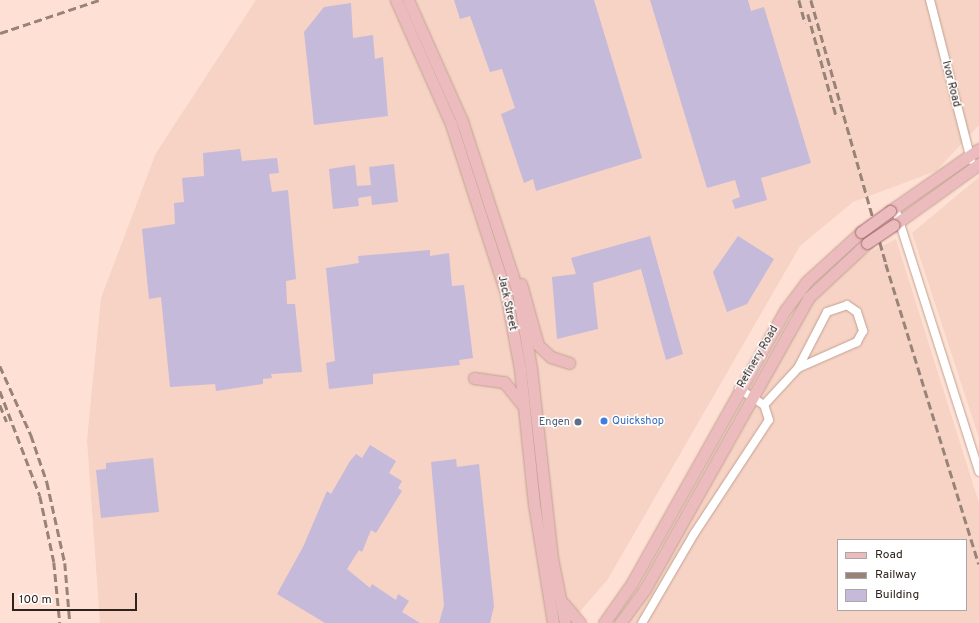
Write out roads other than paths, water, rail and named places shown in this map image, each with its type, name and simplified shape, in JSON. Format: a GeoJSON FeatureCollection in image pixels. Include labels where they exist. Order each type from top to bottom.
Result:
{"type":"FeatureCollection","features":[{"type":"Feature","properties":{"kind":"main road","name":"Jack Street"},"geometry":{"type":"LineString","coordinates":[[396,0],[451,124],[488,228],[506,293],[524,406],[541,561],[553,623]]}},
{"type":"Feature","properties":{"kind":"main road","name":"Jack Street"},"geometry":{"type":"LineString","coordinates":[[408,0],[462,121],[510,262],[531,368],[558,591],[565,623]]}},
{"type":"Feature","properties":{"kind":"main road","name":"Refinery Road"},"geometry":{"type":"LineString","coordinates":[[620,623],[645,589],[753,397],[786,335],[815,290],[868,243],[975,163],[979,149]]}},
{"type":"Feature","properties":{"kind":"main road","name":"Refinery Road"},"geometry":{"type":"LineString","coordinates":[[604,622],[632,583],[739,389],[786,309],[806,282],[861,232],[893,210],[975,163]]}},
{"type":"Feature","properties":{"kind":"main road"},"geometry":{"type":"LineString","coordinates":[[510,262],[528,298],[538,345],[551,357],[569,363]]}},
{"type":"Feature","properties":{"kind":"main road"},"geometry":{"type":"LineString","coordinates":[[806,282],[815,290]]}},
{"type":"Feature","properties":{"kind":"main road"},"geometry":{"type":"LineString","coordinates":[[474,378],[504,382],[524,406]]}},
{"type":"Feature","properties":{"kind":"main road"},"geometry":{"type":"LineString","coordinates":[[558,591],[568,612],[580,623]]}},
{"type":"Feature","properties":{"kind":"street","name":"Ivor Road"},"geometry":{"type":"LineString","coordinates":[[930,0],[975,163]]}},
{"type":"Feature","properties":{"kind":"street"},"geometry":{"type":"LineString","coordinates":[[893,210],[896,223],[979,472]]}},
{"type":"Feature","properties":{"kind":"street"},"geometry":{"type":"LineString","coordinates":[[764,406],[798,368],[827,312],[847,305],[857,312],[863,331],[857,342],[798,368]]}},
{"type":"Feature","properties":{"kind":"street"},"geometry":{"type":"LineString","coordinates":[[642,623],[694,534],[766,427],[769,413],[764,406],[753,397],[739,389]]}},
{"type":"Feature","properties":{"kind":"railway"},"geometry":{"type":"LineString","coordinates":[[0,33],[99,0]]}},
{"type":"Feature","properties":{"kind":"railway"},"geometry":{"type":"LineString","coordinates":[[799,0],[805,23]]}},
{"type":"Feature","properties":{"kind":"railway"},"geometry":{"type":"LineString","coordinates":[[811,0],[886,264],[979,564]]}},
{"type":"Feature","properties":{"kind":"railway"},"geometry":{"type":"LineString","coordinates":[[808,14],[836,115]]}},
{"type":"Feature","properties":{"kind":"railway"},"geometry":{"type":"LineString","coordinates":[[0,366],[31,435],[47,482],[65,563],[70,623]]}},
{"type":"Feature","properties":{"kind":"railway"},"geometry":{"type":"LineString","coordinates":[[0,391],[40,496],[54,562],[60,623]]}},
{"type":"Feature","properties":{"kind":"railway"},"geometry":{"type":"LineString","coordinates":[[0,405],[7,422]]}},
{"type":"Feature","properties":{"kind":"place","name":"Quickshop"},"geometry":{"type":"Point","coordinates":[604,421]}},
{"type":"Feature","properties":{"kind":"place","name":"Engen"},"geometry":{"type":"Point","coordinates":[578,422]}}]}
